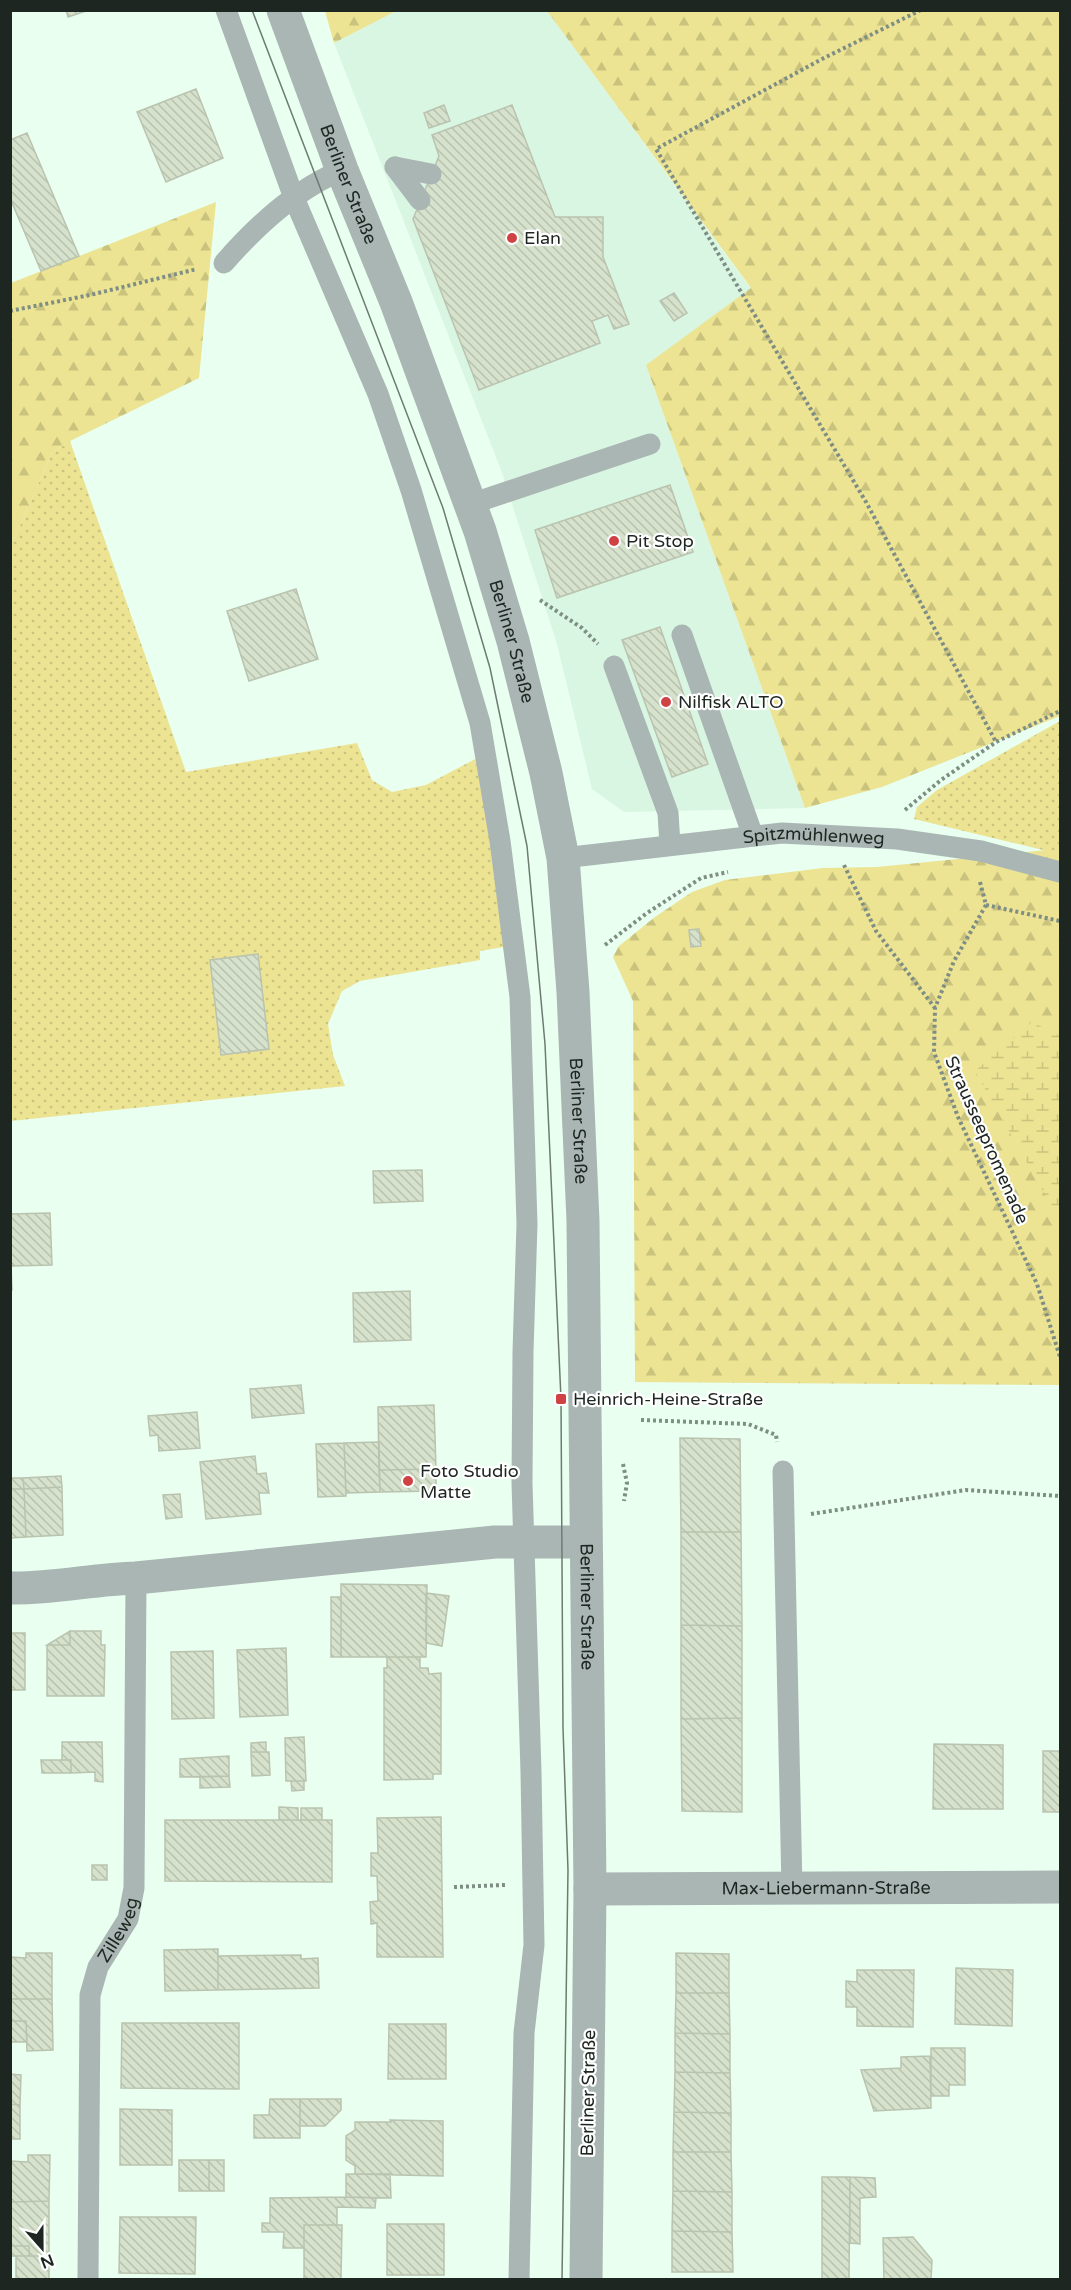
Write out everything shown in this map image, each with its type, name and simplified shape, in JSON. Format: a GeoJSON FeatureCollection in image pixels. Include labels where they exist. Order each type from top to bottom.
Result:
{"type":"FeatureCollection","features":[{"type":"Feature","properties":{"kind":"street","name":"Berliner Straße"},"geometry":{"type":"LineString","coordinates":[[283,10],[471,504],[513,641],[546,774],[563,858],[573,992],[583,1221],[590,1889],[586,2280]]}},
{"type":"Feature","properties":{"kind":"street"},"geometry":{"type":"LineString","coordinates":[[10,1588],[36,1588],[495,1542],[585,1542]]}},
{"type":"Feature","properties":{"kind":"street","name":"Max-Liebermann-Straße"},"geometry":{"type":"LineString","coordinates":[[590,1889],[1060,1887]]}},
{"type":"Feature","properties":{"kind":"lane"},"geometry":{"type":"LineString","coordinates":[[226,10],[294,198],[378,394],[411,490],[480,723],[500,841],[520,997],[527,1224],[523,1352],[524,1542],[534,1945],[524,2032],[519,2280]]}},
{"type":"Feature","properties":{"kind":"lane"},"geometry":{"type":"LineString","coordinates":[[420,200],[395,167],[432,174]]}},
{"type":"Feature","properties":{"kind":"lane"},"geometry":{"type":"LineString","coordinates":[[224,262],[240,244],[317,180],[342,170]]}},
{"type":"Feature","properties":{"kind":"lane"},"geometry":{"type":"LineString","coordinates":[[471,504],[650,444]]}},
{"type":"Feature","properties":{"kind":"lane"},"geometry":{"type":"LineString","coordinates":[[682,635],[753,836]]}},
{"type":"Feature","properties":{"kind":"lane"},"geometry":{"type":"LineString","coordinates":[[614,666],[668,813],[670,845]]}},
{"type":"Feature","properties":{"kind":"lane","name":"Spitzmühlenweg"},"geometry":{"type":"LineString","coordinates":[[563,858],[782,833],[897,838],[981,851],[1060,872]]}},
{"type":"Feature","properties":{"kind":"lane"},"geometry":{"type":"LineString","coordinates":[[783,1471],[792,1889]]}},
{"type":"Feature","properties":{"kind":"lane","name":"Zilleweg"},"geometry":{"type":"LineString","coordinates":[[88,2280],[90,1995],[98,1966],[128,1918],[134,1888],[136,1578]]}},
{"type":"Feature","properties":{"kind":"path"},"geometry":{"type":"LineString","coordinates":[[921,10],[822,59],[656,149],[866,502],[996,742]]}},
{"type":"Feature","properties":{"kind":"path"},"geometry":{"type":"LineString","coordinates":[[10,311],[90,295],[224,262]]}},
{"type":"Feature","properties":{"kind":"path"},"geometry":{"type":"LineString","coordinates":[[538,599],[596,640],[614,666]]}},
{"type":"Feature","properties":{"kind":"path"},"geometry":{"type":"LineString","coordinates":[[897,838],[900,815],[941,780],[996,742],[1060,711]]}},
{"type":"Feature","properties":{"kind":"path"},"geometry":{"type":"LineString","coordinates":[[840,858],[876,931],[935,1008]]}},
{"type":"Feature","properties":{"kind":"path"},"geometry":{"type":"LineString","coordinates":[[599,949],[647,913],[701,878],[737,871]]}},
{"type":"Feature","properties":{"kind":"path","name":"Strausseepromenade"},"geometry":{"type":"LineString","coordinates":[[1060,921],[986,905],[954,961],[935,1008],[933,1052],[958,1116],[1037,1284],[1060,1357]]}},
{"type":"Feature","properties":{"kind":"path"},"geometry":{"type":"LineString","coordinates":[[641,1420],[748,1424],[776,1435],[783,1471]]}},
{"type":"Feature","properties":{"kind":"path"},"geometry":{"type":"LineString","coordinates":[[785,1518],[966,1490],[1060,1496]]}},
{"type":"Feature","properties":{"kind":"path"},"geometry":{"type":"LineString","coordinates":[[454,1887],[498,1885]]}},
{"type":"Feature","properties":{"kind":"shaded area"},"geometry":{"type":"Polygon","coordinates":[[[396,11],[547,11],[751,289],[646,365],[805,808],[624,812],[592,789],[557,644],[501,470],[334,43],[396,11]]]}},
{"type":"Feature","properties":{"kind":"green space"},"geometry":{"type":"Polygon","coordinates":[[[325,10],[396,11],[334,43],[325,10]]]}},
{"type":"Feature","properties":{"kind":"green space"},"geometry":{"type":"Polygon","coordinates":[[[547,11],[1060,11],[1060,716],[882,787],[805,808],[646,365],[751,288],[547,11]]]}},
{"type":"Feature","properties":{"kind":"green space"},"geometry":{"type":"Polygon","coordinates":[[[216,202],[199,378],[70,441],[52,453],[11,546],[11,283],[216,202]]]}},
{"type":"Feature","properties":{"kind":"green space"},"geometry":{"type":"Polygon","coordinates":[[[70,441],[186,772],[357,743],[372,780],[392,792],[426,785],[481,756],[509,946],[480,951],[480,960],[360,981],[342,991],[328,1024],[333,1055],[345,1086],[11,1121],[11,546],[52,453],[70,441]],[[258,954],[210,961],[221,1055],[269,1049],[258,954]]]}},
{"type":"Feature","properties":{"kind":"green space"},"geometry":{"type":"Polygon","coordinates":[[[1060,721],[1060,854],[914,819],[917,807],[937,790],[1060,721]]]}},
{"type":"Feature","properties":{"kind":"green space"},"geometry":{"type":"Polygon","coordinates":[[[1047,850],[1060,854],[1060,1385],[635,1382],[633,1001],[613,957],[619,946],[655,917],[692,892],[725,880],[823,868],[877,867],[1047,850]]]}},
{"type":"Feature","properties":{"kind":"green space"},"geometry":{"type":"Polygon","coordinates":[[[1032,1022],[1060,1036],[1060,1221],[975,1071],[1032,1022]]]}},
{"type":"Feature","properties":{"kind":"building"},"geometry":{"type":"Polygon","coordinates":[[[66,10],[89,10],[68,17],[66,10]]]}},
{"type":"Feature","properties":{"kind":"building"},"geometry":{"type":"Polygon","coordinates":[[[196,89],[223,158],[166,182],[137,112],[196,89]]]}},
{"type":"Feature","properties":{"kind":"building"},"geometry":{"type":"Polygon","coordinates":[[[444,105],[450,121],[429,128],[424,113],[444,105]]]}},
{"type":"Feature","properties":{"kind":"building","name":"Elan"},"geometry":{"type":"Polygon","coordinates":[[[512,105],[555,217],[603,217],[603,257],[629,324],[614,329],[608,315],[592,321],[600,343],[479,390],[413,219],[439,156],[432,135],[512,105]]]}},
{"type":"Feature","properties":{"kind":"building"},"geometry":{"type":"Polygon","coordinates":[[[27,133],[79,256],[41,271],[10,198],[10,140],[27,133]]]}},
{"type":"Feature","properties":{"kind":"building"},"geometry":{"type":"Polygon","coordinates":[[[674,293],[687,313],[674,321],[660,301],[674,293]]]}},
{"type":"Feature","properties":{"kind":"building","name":"Pit Stop"},"geometry":{"type":"Polygon","coordinates":[[[670,485],[693,552],[557,598],[535,530],[670,485]]]}},
{"type":"Feature","properties":{"kind":"building"},"geometry":{"type":"Polygon","coordinates":[[[296,589],[318,659],[249,681],[227,611],[296,589]]]}},
{"type":"Feature","properties":{"kind":"building","name":"Nilfisk ALTO"},"geometry":{"type":"Polygon","coordinates":[[[660,627],[708,764],[672,777],[622,640],[660,627]]]}},
{"type":"Feature","properties":{"kind":"building"},"geometry":{"type":"Polygon","coordinates":[[[699,929],[701,946],[691,947],[689,930],[699,929]]]}},
{"type":"Feature","properties":{"kind":"building"},"geometry":{"type":"Polygon","coordinates":[[[258,954],[269,1049],[221,1055],[210,960],[258,954]]]}},
{"type":"Feature","properties":{"kind":"building"},"geometry":{"type":"Polygon","coordinates":[[[422,1170],[423,1201],[374,1203],[373,1171],[422,1170]]]}},
{"type":"Feature","properties":{"kind":"building"},"geometry":{"type":"Polygon","coordinates":[[[50,1213],[52,1265],[11,1266],[12,1290],[10,1290],[10,1214],[50,1213]]]}},
{"type":"Feature","properties":{"kind":"building"},"geometry":{"type":"Polygon","coordinates":[[[410,1291],[411,1340],[354,1342],[353,1293],[410,1291]]]}},
{"type":"Feature","properties":{"kind":"building"},"geometry":{"type":"Polygon","coordinates":[[[301,1385],[304,1413],[252,1418],[250,1389],[301,1385]]]}},
{"type":"Feature","properties":{"kind":"building"},"geometry":{"type":"Polygon","coordinates":[[[434,1405],[436,1469],[379,1470],[378,1407],[434,1405]]]}},
{"type":"Feature","properties":{"kind":"building"},"geometry":{"type":"Polygon","coordinates":[[[197,1412],[200,1448],[159,1451],[158,1435],[150,1436],[148,1416],[197,1412]]]}},
{"type":"Feature","properties":{"kind":"building"},"geometry":{"type":"Polygon","coordinates":[[[680,1438],[740,1439],[741,1532],[681,1532],[680,1438]]]}},
{"type":"Feature","properties":{"kind":"building"},"geometry":{"type":"Polygon","coordinates":[[[379,1442],[380,1492],[346,1493],[344,1443],[379,1442]]]}},
{"type":"Feature","properties":{"kind":"building"},"geometry":{"type":"Polygon","coordinates":[[[344,1443],[346,1496],[318,1497],[316,1444],[344,1443]]]}},
{"type":"Feature","properties":{"kind":"building"},"geometry":{"type":"Polygon","coordinates":[[[255,1456],[257,1474],[266,1473],[269,1493],[259,1493],[261,1514],[206,1519],[200,1462],[255,1456]]]}},
{"type":"Feature","properties":{"kind":"building","name":"Foto Studio Matte"},"geometry":{"type":"Polygon","coordinates":[[[436,1469],[436,1491],[380,1492],[379,1470],[436,1469]]]}},
{"type":"Feature","properties":{"kind":"building"},"geometry":{"type":"Polygon","coordinates":[[[61,1476],[62,1487],[24,1489],[23,1478],[61,1476]]]}},
{"type":"Feature","properties":{"kind":"building"},"geometry":{"type":"Polygon","coordinates":[[[10,1478],[23,1478],[24,1489],[10,1489],[10,1478]]]}},
{"type":"Feature","properties":{"kind":"building"},"geometry":{"type":"Polygon","coordinates":[[[62,1487],[63,1535],[26,1537],[24,1489],[62,1487]]]}},
{"type":"Feature","properties":{"kind":"building"},"geometry":{"type":"Polygon","coordinates":[[[10,1489],[24,1489],[26,1537],[10,1538],[10,1489]]]}},
{"type":"Feature","properties":{"kind":"building"},"geometry":{"type":"Polygon","coordinates":[[[180,1494],[182,1517],[166,1519],[163,1495],[180,1494]]]}},
{"type":"Feature","properties":{"kind":"building"},"geometry":{"type":"Polygon","coordinates":[[[681,1532],[741,1532],[742,1626],[681,1625],[681,1532]]]}},
{"type":"Feature","properties":{"kind":"building"},"geometry":{"type":"Polygon","coordinates":[[[341,1584],[427,1585],[426,1657],[341,1657],[341,1584]]]}},
{"type":"Feature","properties":{"kind":"building"},"geometry":{"type":"Polygon","coordinates":[[[426,1593],[449,1596],[442,1646],[426,1643],[426,1593]]]}},
{"type":"Feature","properties":{"kind":"building"},"geometry":{"type":"Polygon","coordinates":[[[331,1597],[341,1597],[341,1657],[331,1657],[331,1597]]]}},
{"type":"Feature","properties":{"kind":"building"},"geometry":{"type":"Polygon","coordinates":[[[681,1625],[742,1626],[742,1718],[681,1719],[681,1625]]]}},
{"type":"Feature","properties":{"kind":"building"},"geometry":{"type":"Polygon","coordinates":[[[70,1631],[101,1631],[101,1645],[105,1645],[104,1696],[47,1696],[47,1645],[70,1645],[70,1631]]]}},
{"type":"Feature","properties":{"kind":"building"},"geometry":{"type":"Polygon","coordinates":[[[70,1631],[70,1645],[47,1645],[70,1631]]]}},
{"type":"Feature","properties":{"kind":"building"},"geometry":{"type":"Polygon","coordinates":[[[10,1633],[25,1633],[25,1690],[10,1690],[10,1633]]]}},
{"type":"Feature","properties":{"kind":"building"},"geometry":{"type":"Polygon","coordinates":[[[286,1648],[288,1715],[240,1717],[237,1650],[286,1648]]]}},
{"type":"Feature","properties":{"kind":"building"},"geometry":{"type":"Polygon","coordinates":[[[213,1651],[214,1718],[172,1719],[171,1652],[213,1651]]]}},
{"type":"Feature","properties":{"kind":"building"},"geometry":{"type":"Polygon","coordinates":[[[387,1657],[420,1657],[420,1668],[428,1668],[429,1674],[441,1673],[441,1774],[433,1774],[433,1779],[384,1780],[384,1668],[387,1668],[387,1657]]]}},
{"type":"Feature","properties":{"kind":"building"},"geometry":{"type":"Polygon","coordinates":[[[742,1718],[742,1812],[682,1811],[681,1719],[742,1718]]]}},
{"type":"Feature","properties":{"kind":"building"},"geometry":{"type":"Polygon","coordinates":[[[304,1737],[306,1781],[286,1781],[285,1738],[304,1737]]]}},
{"type":"Feature","properties":{"kind":"building"},"geometry":{"type":"Polygon","coordinates":[[[62,1742],[102,1742],[103,1782],[95,1781],[95,1772],[71,1773],[71,1760],[62,1760],[62,1742]]]}},
{"type":"Feature","properties":{"kind":"building"},"geometry":{"type":"Polygon","coordinates":[[[266,1742],[266,1752],[251,1752],[251,1743],[266,1742]]]}},
{"type":"Feature","properties":{"kind":"building"},"geometry":{"type":"Polygon","coordinates":[[[934,1744],[1003,1745],[1003,1809],[933,1809],[934,1744]]]}},
{"type":"Feature","properties":{"kind":"building"},"geometry":{"type":"Polygon","coordinates":[[[1043,1751],[1060,1751],[1060,1812],[1043,1812],[1043,1751]]]}},
{"type":"Feature","properties":{"kind":"building"},"geometry":{"type":"Polygon","coordinates":[[[251,1752],[269,1752],[270,1775],[252,1776],[251,1752]]]}},
{"type":"Feature","properties":{"kind":"building"},"geometry":{"type":"Polygon","coordinates":[[[229,1756],[229,1776],[180,1777],[180,1759],[229,1756]]]}},
{"type":"Feature","properties":{"kind":"building"},"geometry":{"type":"Polygon","coordinates":[[[41,1760],[71,1760],[71,1773],[42,1773],[41,1760]]]}},
{"type":"Feature","properties":{"kind":"building"},"geometry":{"type":"Polygon","coordinates":[[[229,1776],[230,1787],[200,1788],[200,1777],[229,1776]]]}},
{"type":"Feature","properties":{"kind":"building"},"geometry":{"type":"Polygon","coordinates":[[[291,1781],[304,1781],[304,1790],[292,1791],[291,1781]]]}},
{"type":"Feature","properties":{"kind":"building"},"geometry":{"type":"Polygon","coordinates":[[[279,1807],[298,1808],[298,1820],[279,1820],[279,1807]]]}},
{"type":"Feature","properties":{"kind":"building"},"geometry":{"type":"Polygon","coordinates":[[[301,1808],[322,1808],[322,1820],[301,1820],[301,1808]]]}},
{"type":"Feature","properties":{"kind":"building"},"geometry":{"type":"Polygon","coordinates":[[[441,1817],[443,1957],[377,1957],[377,1923],[371,1924],[370,1902],[378,1901],[377,1876],[371,1876],[371,1853],[378,1853],[377,1818],[441,1817]]]}},
{"type":"Feature","properties":{"kind":"building"},"geometry":{"type":"Polygon","coordinates":[[[165,1820],[332,1820],[332,1882],[165,1881],[165,1820]]]}},
{"type":"Feature","properties":{"kind":"building"},"geometry":{"type":"Polygon","coordinates":[[[92,1865],[107,1865],[107,1880],[92,1880],[92,1865]]]}},
{"type":"Feature","properties":{"kind":"building"},"geometry":{"type":"Polygon","coordinates":[[[218,1949],[218,1990],[165,1991],[164,1950],[218,1949]]]}},
{"type":"Feature","properties":{"kind":"building"},"geometry":{"type":"Polygon","coordinates":[[[26,1953],[52,1953],[52,1999],[10,1999],[10,1957],[26,1958],[26,1953]]]}},
{"type":"Feature","properties":{"kind":"building"},"geometry":{"type":"Polygon","coordinates":[[[676,1953],[729,1954],[729,1993],[676,1993],[676,1953]]]}},
{"type":"Feature","properties":{"kind":"building"},"geometry":{"type":"Polygon","coordinates":[[[301,1955],[301,1959],[318,1958],[319,1988],[218,1990],[218,1956],[301,1955]]]}},
{"type":"Feature","properties":{"kind":"building"},"geometry":{"type":"Polygon","coordinates":[[[956,1968],[1013,1970],[1012,2026],[955,2024],[956,1968]]]}},
{"type":"Feature","properties":{"kind":"building"},"geometry":{"type":"Polygon","coordinates":[[[857,1970],[914,1970],[913,2027],[857,2026],[857,2007],[846,2007],[846,1981],[857,1982],[857,1970]]]}},
{"type":"Feature","properties":{"kind":"building"},"geometry":{"type":"Polygon","coordinates":[[[676,1993],[729,1993],[730,2034],[675,2033],[676,1993]]]}},
{"type":"Feature","properties":{"kind":"building"},"geometry":{"type":"Polygon","coordinates":[[[10,1999],[52,1999],[53,2050],[27,2051],[26,2021],[10,2021],[10,1999]]]}},
{"type":"Feature","properties":{"kind":"building"},"geometry":{"type":"Polygon","coordinates":[[[10,2021],[26,2021],[27,2042],[10,2042],[10,2021]]]}},
{"type":"Feature","properties":{"kind":"building"},"geometry":{"type":"Polygon","coordinates":[[[122,2023],[239,2023],[239,2089],[121,2088],[122,2023]]]}},
{"type":"Feature","properties":{"kind":"building"},"geometry":{"type":"Polygon","coordinates":[[[389,2024],[446,2024],[446,2079],[388,2079],[389,2024]]]}},
{"type":"Feature","properties":{"kind":"building"},"geometry":{"type":"Polygon","coordinates":[[[675,2033],[730,2034],[730,2073],[675,2072],[675,2033]]]}},
{"type":"Feature","properties":{"kind":"building"},"geometry":{"type":"Polygon","coordinates":[[[931,2048],[965,2048],[965,2085],[949,2085],[949,2096],[931,2096],[931,2048]]]}},
{"type":"Feature","properties":{"kind":"building"},"geometry":{"type":"Polygon","coordinates":[[[930,2056],[931,2108],[874,2111],[861,2070],[901,2068],[901,2057],[930,2056]]]}},
{"type":"Feature","properties":{"kind":"building"},"geometry":{"type":"Polygon","coordinates":[[[675,2072],[730,2073],[731,2113],[674,2112],[675,2072]]]}},
{"type":"Feature","properties":{"kind":"building"},"geometry":{"type":"Polygon","coordinates":[[[10,2074],[21,2075],[20,2105],[10,2104],[10,2074]]]}},
{"type":"Feature","properties":{"kind":"building"},"geometry":{"type":"Polygon","coordinates":[[[270,2099],[300,2099],[300,2138],[254,2138],[254,2115],[269,2115],[270,2099]]]}},
{"type":"Feature","properties":{"kind":"building"},"geometry":{"type":"Polygon","coordinates":[[[300,2099],[341,2099],[341,2110],[325,2126],[300,2126],[300,2099]]]}},
{"type":"Feature","properties":{"kind":"building"},"geometry":{"type":"Polygon","coordinates":[[[10,2104],[20,2105],[20,2139],[10,2139],[10,2104]]]}},
{"type":"Feature","properties":{"kind":"building"},"geometry":{"type":"Polygon","coordinates":[[[120,2109],[172,2110],[172,2165],[120,2165],[120,2109]]]}},
{"type":"Feature","properties":{"kind":"building"},"geometry":{"type":"Polygon","coordinates":[[[674,2112],[731,2113],[731,2152],[673,2152],[674,2112]]]}},
{"type":"Feature","properties":{"kind":"building"},"geometry":{"type":"Polygon","coordinates":[[[390,2120],[443,2121],[443,2176],[355,2174],[355,2166],[346,2160],[346,2136],[355,2130],[355,2122],[391,2122],[390,2120]]]}},
{"type":"Feature","properties":{"kind":"building"},"geometry":{"type":"Polygon","coordinates":[[[673,2152],[731,2152],[732,2192],[673,2191],[673,2152]]]}},
{"type":"Feature","properties":{"kind":"building"},"geometry":{"type":"Polygon","coordinates":[[[28,2155],[50,2155],[49,2201],[10,2202],[10,2161],[28,2162],[28,2155]]]}},
{"type":"Feature","properties":{"kind":"building"},"geometry":{"type":"Polygon","coordinates":[[[179,2160],[209,2160],[209,2191],[179,2191],[179,2160]]]}},
{"type":"Feature","properties":{"kind":"building"},"geometry":{"type":"Polygon","coordinates":[[[209,2160],[224,2160],[224,2191],[209,2191],[209,2160]]]}},
{"type":"Feature","properties":{"kind":"building"},"geometry":{"type":"Polygon","coordinates":[[[346,2174],[390,2174],[391,2198],[346,2197],[346,2174]]]}},
{"type":"Feature","properties":{"kind":"building"},"geometry":{"type":"Polygon","coordinates":[[[822,2177],[850,2177],[849,2280],[822,2280],[822,2177]]]}},
{"type":"Feature","properties":{"kind":"building"},"geometry":{"type":"Polygon","coordinates":[[[850,2177],[875,2178],[876,2197],[860,2198],[860,2244],[850,2243],[850,2177]]]}},
{"type":"Feature","properties":{"kind":"building"},"geometry":{"type":"Polygon","coordinates":[[[673,2191],[732,2192],[732,2232],[672,2231],[673,2191]]]}},
{"type":"Feature","properties":{"kind":"building"},"geometry":{"type":"Polygon","coordinates":[[[270,2198],[376,2198],[375,2208],[337,2207],[337,2225],[304,2225],[304,2248],[283,2248],[284,2232],[262,2232],[262,2223],[270,2223],[270,2198]]]}},
{"type":"Feature","properties":{"kind":"building"},"geometry":{"type":"Polygon","coordinates":[[[49,2201],[49,2256],[29,2256],[29,2246],[10,2246],[10,2202],[49,2201]]]}},
{"type":"Feature","properties":{"kind":"building"},"geometry":{"type":"Polygon","coordinates":[[[120,2217],[196,2217],[195,2274],[119,2273],[120,2217]]]}},
{"type":"Feature","properties":{"kind":"building"},"geometry":{"type":"Polygon","coordinates":[[[387,2224],[444,2224],[444,2275],[387,2275],[387,2224]]]}},
{"type":"Feature","properties":{"kind":"building"},"geometry":{"type":"Polygon","coordinates":[[[304,2225],[342,2225],[341,2280],[304,2280],[304,2225]]]}},
{"type":"Feature","properties":{"kind":"building"},"geometry":{"type":"Polygon","coordinates":[[[672,2231],[732,2232],[733,2272],[672,2272],[672,2231]]]}},
{"type":"Feature","properties":{"kind":"building"},"geometry":{"type":"Polygon","coordinates":[[[913,2237],[932,2260],[931,2280],[884,2280],[883,2238],[913,2237]]]}},
{"type":"Feature","properties":{"kind":"building"},"geometry":{"type":"Polygon","coordinates":[[[10,2246],[29,2246],[29,2256],[10,2256],[10,2246]]]}},
{"type":"Feature","properties":{"kind":"building"},"geometry":{"type":"Polygon","coordinates":[[[16,2256],[49,2256],[49,2280],[16,2280],[16,2256]]]}},
{"type":"Feature","properties":{"kind":"tram line"},"geometry":{"type":"LineString","coordinates":[[252,10],[443,508],[490,668],[527,846],[545,1044],[561,1399],[563,1728],[568,1870],[562,2280]]}},
{"type":"Feature","properties":{"kind":"place","name":"Elan"},"geometry":{"type":"Point","coordinates":[512,238]}},
{"type":"Feature","properties":{"kind":"place","name":"Pit Stop"},"geometry":{"type":"Point","coordinates":[614,541]}},
{"type":"Feature","properties":{"kind":"place","name":"Nilfisk ALTO"},"geometry":{"type":"Point","coordinates":[666,702]}},
{"type":"Feature","properties":{"kind":"place","name":"Heinrich-Heine-Straße"},"geometry":{"type":"Point","coordinates":[561,1399]}},
{"type":"Feature","properties":{"kind":"place","name":"Foto Studio Matte"},"geometry":{"type":"Point","coordinates":[408,1481]}}]}
